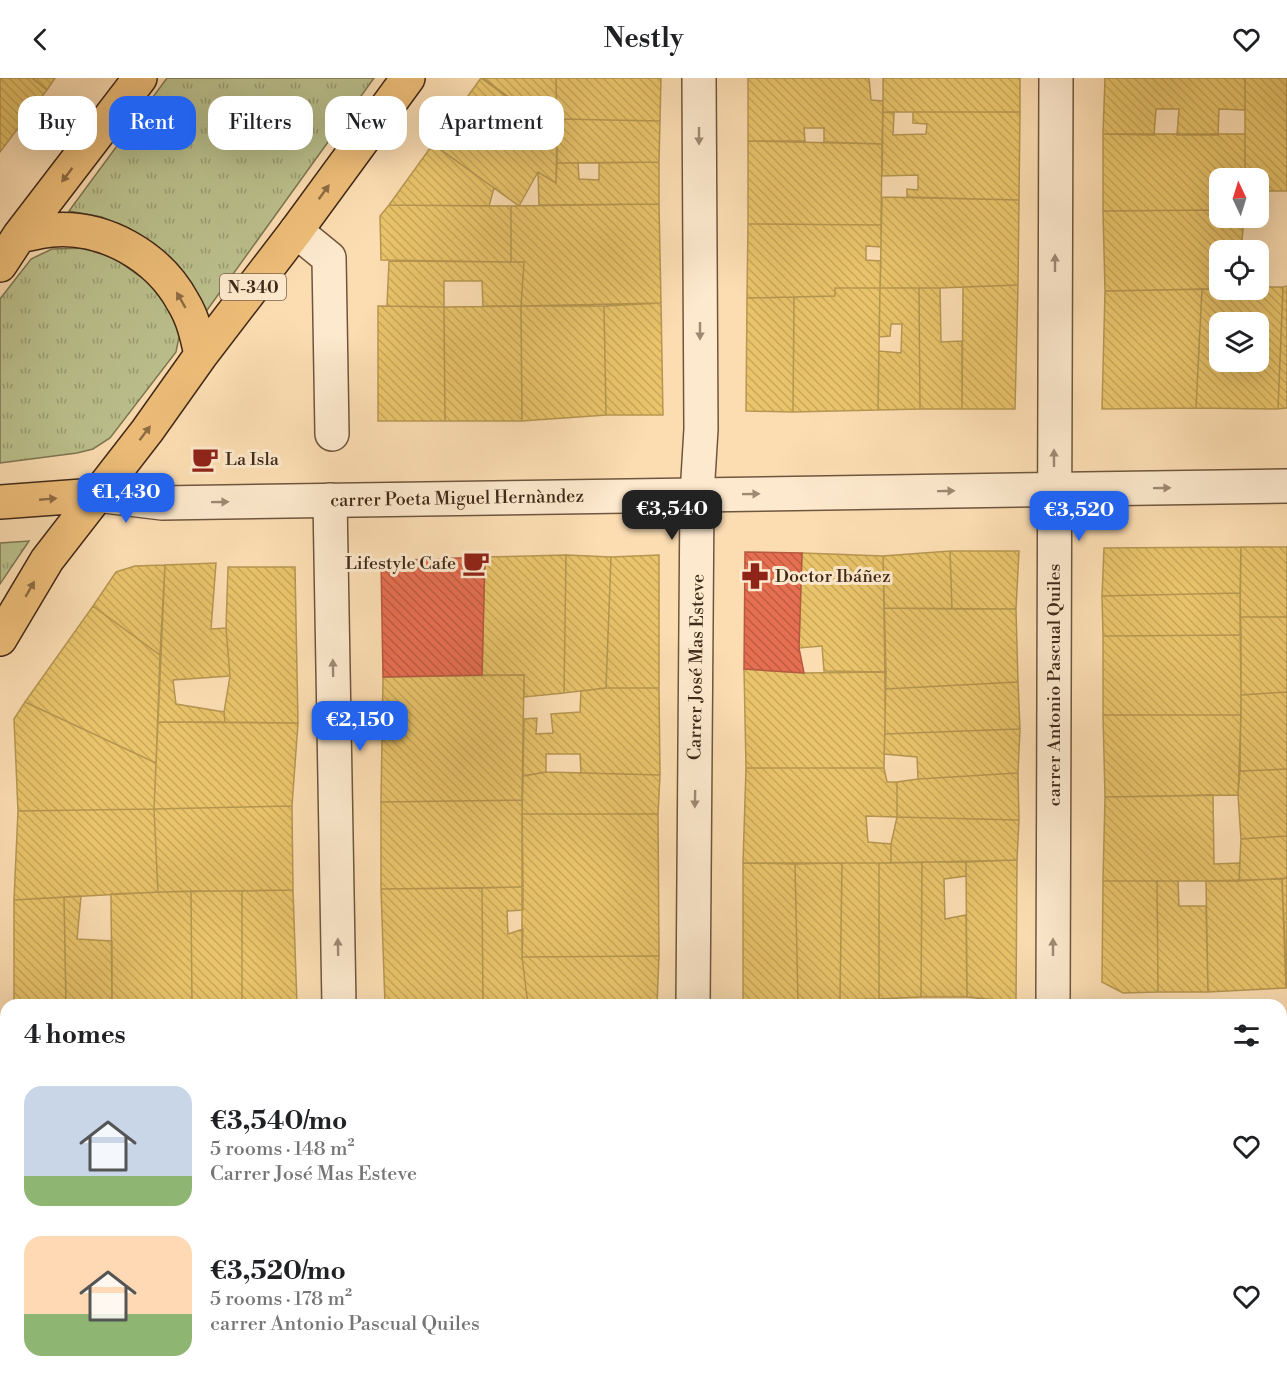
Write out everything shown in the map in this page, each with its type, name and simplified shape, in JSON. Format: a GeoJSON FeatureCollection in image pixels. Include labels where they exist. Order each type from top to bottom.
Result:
{"type":"FeatureCollection","features":[{"type":"Feature","properties":{"kind":"highway"},"geometry":{"type":"LineString","coordinates":[[0,265],[19,236],[140,78]]}},
{"type":"Feature","properties":{"kind":"highway","name":"N-340"},"geometry":{"type":"LineString","coordinates":[[0,639],[47,560],[147,432],[201,355],[296,231],[408,78]]}},
{"type":"Feature","properties":{"kind":"highway"},"geometry":{"type":"LineString","coordinates":[[19,236],[53,230],[86,232],[119,242],[147,259],[167,278],[184,302],[195,327],[201,355]]}},
{"type":"Feature","properties":{"kind":"highway"},"geometry":{"type":"LineString","coordinates":[[0,502],[96,495]]}},
{"type":"Feature","properties":{"kind":"street","name":"Carrer José Mas Esteve"},"geometry":{"type":"LineString","coordinates":[[693,999],[697,495],[701,429],[699,78]]}},
{"type":"Feature","properties":{"kind":"street","name":"carrer Antonio Pascual Quiles"},"geometry":{"type":"LineString","coordinates":[[1053,999],[1056,78]]}},
{"type":"Feature","properties":{"kind":"street"},"geometry":{"type":"LineString","coordinates":[[296,231],[329,258],[333,434]]}},
{"type":"Feature","properties":{"kind":"street","name":"carrer Poeta Miguel Hernàndez"},"geometry":{"type":"LineString","coordinates":[[96,495],[162,503],[1287,486]]}},
{"type":"Feature","properties":{"kind":"street"},"geometry":{"type":"LineString","coordinates":[[330,500],[339,999]]}},
{"type":"Feature","properties":{"kind":"green space"},"geometry":{"type":"Polygon","coordinates":[[[167,78],[374,78],[361,96],[325,96],[325,146],[205,313],[129,230],[102,217],[69,211],[114,150],[196,150],[196,96],[154,96],[167,78]]]}},
{"type":"Feature","properties":{"kind":"green space"},"geometry":{"type":"Polygon","coordinates":[[[88,248],[114,258],[149,283],[168,308],[180,332],[176,352],[110,438],[93,449],[0,463],[0,299],[31,259],[52,249],[88,248]]]}},
{"type":"Feature","properties":{"kind":"green space"},"geometry":{"type":"Polygon","coordinates":[[[29,541],[0,584],[0,543],[29,541]]]}},
{"type":"Feature","properties":{"kind":"building: Homes"},"geometry":{"type":"Polygon","coordinates":[[[0,78],[32,78],[47,90],[42,96],[18,96],[18,128],[0,152],[0,78]]]}},
{"type":"Feature","properties":{"kind":"building: Homes"},"geometry":{"type":"Polygon","coordinates":[[[32,78],[55,78],[47,90],[32,78]]]}},
{"type":"Feature","properties":{"kind":"building: Homes"},"geometry":{"type":"Polygon","coordinates":[[[481,78],[506,96],[468,96],[481,78]]]}},
{"type":"Feature","properties":{"kind":"building: Homes"},"geometry":{"type":"Polygon","coordinates":[[[483,78],[556,78],[556,96],[507,96],[483,78]]]}},
{"type":"Feature","properties":{"kind":"building: Homes"},"geometry":{"type":"Polygon","coordinates":[[[556,78],[661,78],[660,121],[564,119],[564,96],[556,96],[556,78]]]}},
{"type":"Feature","properties":{"kind":"building: Homes"},"geometry":{"type":"Polygon","coordinates":[[[748,78],[869,78],[871,100],[883,101],[882,144],[824,142],[824,128],[804,128],[805,141],[748,141],[748,78]]]}},
{"type":"Feature","properties":{"kind":"building: Homes"},"geometry":{"type":"Polygon","coordinates":[[[883,78],[1020,78],[1020,112],[883,112],[883,78]]]}},
{"type":"Feature","properties":{"kind":"building: Homes"},"geometry":{"type":"Polygon","coordinates":[[[1105,78],[1245,78],[1245,110],[1219,109],[1218,135],[1177,135],[1179,109],[1156,109],[1154,135],[1103,134],[1105,78]]]}},
{"type":"Feature","properties":{"kind":"building: Homes"},"geometry":{"type":"Polygon","coordinates":[[[1245,78],[1287,78],[1287,191],[1269,191],[1269,168],[1245,168],[1245,78]]]}},
{"type":"Feature","properties":{"kind":"building: Homes"},"geometry":{"type":"Polygon","coordinates":[[[883,112],[894,113],[893,135],[926,134],[927,124],[913,123],[913,112],[1020,112],[1019,200],[907,197],[907,189],[918,190],[918,175],[882,176],[883,112]]]}},
{"type":"Feature","properties":{"kind":"building: Homes"},"geometry":{"type":"Polygon","coordinates":[[[564,119],[660,121],[659,162],[557,163],[557,150],[564,150],[564,119]]]}},
{"type":"Feature","properties":{"kind":"building: Homes"},"geometry":{"type":"Polygon","coordinates":[[[1103,134],[1245,134],[1245,168],[1209,168],[1209,210],[1103,211],[1103,134]]]}},
{"type":"Feature","properties":{"kind":"building: Homes"},"geometry":{"type":"Polygon","coordinates":[[[748,141],[882,144],[881,225],[748,224],[748,141]]]}},
{"type":"Feature","properties":{"kind":"building: Homes"},"geometry":{"type":"Polygon","coordinates":[[[429,150],[441,150],[494,188],[489,206],[389,205],[429,150]]]}},
{"type":"Feature","properties":{"kind":"building: Homes"},"geometry":{"type":"Polygon","coordinates":[[[441,150],[557,150],[556,183],[538,172],[519,206],[441,150]]]}},
{"type":"Feature","properties":{"kind":"building: Homes"},"geometry":{"type":"Polygon","coordinates":[[[659,162],[659,204],[539,205],[538,172],[556,183],[557,163],[578,163],[579,179],[599,180],[599,163],[659,162]]]}},
{"type":"Feature","properties":{"kind":"building: Homes"},"geometry":{"type":"Polygon","coordinates":[[[882,197],[1019,200],[1018,285],[880,288],[882,197]]]}},
{"type":"Feature","properties":{"kind":"building: Homes"},"geometry":{"type":"Polygon","coordinates":[[[659,204],[661,303],[521,306],[524,262],[511,262],[511,206],[659,204]]]}},
{"type":"Feature","properties":{"kind":"building: Homes"},"geometry":{"type":"Polygon","coordinates":[[[389,205],[511,206],[511,262],[381,260],[380,216],[389,205]]]}},
{"type":"Feature","properties":{"kind":"building: Homes"},"geometry":{"type":"Polygon","coordinates":[[[1209,210],[1209,228],[1243,228],[1242,240],[1209,240],[1209,289],[1105,291],[1103,211],[1209,210]]]}},
{"type":"Feature","properties":{"kind":"building: Homes"},"geometry":{"type":"Polygon","coordinates":[[[748,224],[881,225],[881,247],[866,246],[866,260],[881,261],[880,288],[835,288],[835,296],[747,298],[748,224]]]}},
{"type":"Feature","properties":{"kind":"building: Homes"},"geometry":{"type":"Polygon","coordinates":[[[389,261],[524,262],[521,306],[483,306],[482,281],[444,281],[444,307],[387,306],[389,261]]]}},
{"type":"Feature","properties":{"kind":"building: Homes"},"geometry":{"type":"Polygon","coordinates":[[[1018,285],[1015,409],[962,409],[963,287],[1018,285]]]}},
{"type":"Feature","properties":{"kind":"building: Homes"},"geometry":{"type":"Polygon","coordinates":[[[1287,286],[1287,408],[1278,409],[1283,287],[1287,286]]]}},
{"type":"Feature","properties":{"kind":"building: Homes"},"geometry":{"type":"Polygon","coordinates":[[[1269,287],[1283,287],[1278,409],[1196,408],[1202,289],[1209,289],[1209,300],[1269,300],[1269,287]]]}},
{"type":"Feature","properties":{"kind":"building: Homes"},"geometry":{"type":"Polygon","coordinates":[[[835,288],[880,288],[878,410],[793,412],[794,297],[835,296],[835,288]]]}},
{"type":"Feature","properties":{"kind":"building: Homes"},"geometry":{"type":"Polygon","coordinates":[[[880,288],[919,288],[920,409],[878,410],[879,351],[901,353],[902,324],[891,324],[890,336],[879,337],[880,288]]]}},
{"type":"Feature","properties":{"kind":"building: Homes"},"geometry":{"type":"Polygon","coordinates":[[[919,288],[940,288],[941,342],[962,341],[962,409],[920,409],[919,288]]]}},
{"type":"Feature","properties":{"kind":"building: Homes"},"geometry":{"type":"Polygon","coordinates":[[[1202,289],[1196,408],[1102,409],[1105,291],[1202,289]]]}},
{"type":"Feature","properties":{"kind":"building: Homes"},"geometry":{"type":"Polygon","coordinates":[[[794,297],[793,412],[746,411],[747,298],[794,297]]]}},
{"type":"Feature","properties":{"kind":"building: Homes"},"geometry":{"type":"Polygon","coordinates":[[[661,303],[663,415],[606,415],[604,306],[661,303]]]}},
{"type":"Feature","properties":{"kind":"building: Homes"},"geometry":{"type":"Polygon","coordinates":[[[378,306],[444,307],[445,421],[378,421],[378,306]]]}},
{"type":"Feature","properties":{"kind":"building: Homes"},"geometry":{"type":"Polygon","coordinates":[[[521,306],[522,421],[445,421],[444,307],[521,306]]]}},
{"type":"Feature","properties":{"kind":"building: Homes"},"geometry":{"type":"Polygon","coordinates":[[[521,306],[604,306],[606,415],[522,421],[521,306]]]}},
{"type":"Feature","properties":{"kind":"building: Homes"},"geometry":{"type":"Polygon","coordinates":[[[1241,547],[1287,547],[1287,617],[1240,617],[1241,547]]]}},
{"type":"Feature","properties":{"kind":"building: Homes"},"geometry":{"type":"Polygon","coordinates":[[[1241,547],[1240,593],[1102,596],[1104,548],[1241,547]]]}},
{"type":"Feature","properties":{"kind":"building: Homes"},"geometry":{"type":"Polygon","coordinates":[[[950,551],[952,609],[884,608],[883,556],[950,551]]]}},
{"type":"Feature","properties":{"kind":"building: Homes"},"geometry":{"type":"Polygon","coordinates":[[[950,551],[1019,551],[1016,609],[952,609],[950,551]]]}},
{"type":"Feature","properties":{"kind":"building: Homes"},"geometry":{"type":"Polygon","coordinates":[[[802,553],[883,556],[886,672],[824,671],[822,646],[799,648],[802,553]]]}},
{"type":"Feature","properties":{"kind":"building: Homes"},"geometry":{"type":"Polygon","coordinates":[[[566,555],[564,693],[524,697],[524,675],[482,675],[485,557],[566,555]]]}},
{"type":"Feature","properties":{"kind":"building: Homes"},"geometry":{"type":"Polygon","coordinates":[[[566,555],[611,557],[606,688],[564,693],[566,555]]]}},
{"type":"Feature","properties":{"kind":"building: Homes"},"geometry":{"type":"Polygon","coordinates":[[[659,555],[659,688],[606,688],[611,557],[659,555]]]}},
{"type":"Feature","properties":{"kind":"building: Homes"},"geometry":{"type":"Polygon","coordinates":[[[216,563],[211,629],[226,628],[230,676],[173,680],[176,704],[224,712],[225,722],[158,722],[165,565],[216,563]]]}},
{"type":"Feature","properties":{"kind":"building: Homes"},"geometry":{"type":"Polygon","coordinates":[[[165,565],[160,655],[93,606],[116,572],[135,566],[165,565]]]}},
{"type":"Feature","properties":{"kind":"building: Homes"},"geometry":{"type":"Polygon","coordinates":[[[228,567],[295,567],[298,723],[225,722],[224,712],[230,676],[226,628],[228,567]]]}},
{"type":"Feature","properties":{"kind":"building: Homes"},"geometry":{"type":"Polygon","coordinates":[[[1240,593],[1241,635],[1103,636],[1102,596],[1240,593]]]}},
{"type":"Feature","properties":{"kind":"building: Homes"},"geometry":{"type":"Polygon","coordinates":[[[93,606],[160,655],[156,763],[25,702],[93,606]]]}},
{"type":"Feature","properties":{"kind":"building: Homes"},"geometry":{"type":"Polygon","coordinates":[[[884,608],[1016,609],[1018,682],[885,689],[884,608]]]}},
{"type":"Feature","properties":{"kind":"building: Homes"},"geometry":{"type":"Polygon","coordinates":[[[1240,617],[1287,617],[1287,692],[1241,695],[1240,617]]]}},
{"type":"Feature","properties":{"kind":"building: Homes"},"geometry":{"type":"Polygon","coordinates":[[[1241,635],[1241,715],[1103,715],[1103,636],[1241,635]]]}},
{"type":"Feature","properties":{"kind":"building: Homes"},"geometry":{"type":"Polygon","coordinates":[[[744,669],[804,673],[886,672],[884,768],[746,768],[744,669]]]}},
{"type":"Feature","properties":{"kind":"building: Homes"},"geometry":{"type":"Polygon","coordinates":[[[524,675],[522,800],[381,802],[383,677],[524,675]]]}},
{"type":"Feature","properties":{"kind":"building: Homes"},"geometry":{"type":"Polygon","coordinates":[[[1018,682],[1020,729],[885,734],[885,689],[1018,682]]]}},
{"type":"Feature","properties":{"kind":"building: Homes"},"geometry":{"type":"Polygon","coordinates":[[[606,688],[659,688],[660,775],[581,773],[580,754],[546,754],[546,772],[523,776],[524,719],[537,718],[536,734],[553,733],[551,714],[580,712],[581,691],[606,688]]]}},
{"type":"Feature","properties":{"kind":"building: Homes"},"geometry":{"type":"Polygon","coordinates":[[[1287,692],[1287,769],[1240,771],[1241,695],[1287,692]]]}},
{"type":"Feature","properties":{"kind":"building: Homes"},"geometry":{"type":"Polygon","coordinates":[[[25,702],[156,763],[154,809],[18,811],[14,719],[25,702]]]}},
{"type":"Feature","properties":{"kind":"building: Homes"},"geometry":{"type":"Polygon","coordinates":[[[1103,715],[1241,715],[1238,795],[1105,797],[1103,715]]]}},
{"type":"Feature","properties":{"kind":"building: Homes"},"geometry":{"type":"Polygon","coordinates":[[[158,722],[298,723],[292,806],[154,809],[158,722]]]}},
{"type":"Feature","properties":{"kind":"building: Homes"},"geometry":{"type":"Polygon","coordinates":[[[1020,729],[1018,773],[918,779],[917,757],[884,754],[885,734],[1020,729]]]}},
{"type":"Feature","properties":{"kind":"building: Homes"},"geometry":{"type":"Polygon","coordinates":[[[746,768],[884,768],[887,782],[897,782],[897,817],[866,816],[868,842],[891,844],[891,863],[743,863],[746,768]]]}},
{"type":"Feature","properties":{"kind":"building: Homes"},"geometry":{"type":"Polygon","coordinates":[[[1287,769],[1287,836],[1241,839],[1238,795],[1240,771],[1287,769]]]}},
{"type":"Feature","properties":{"kind":"building: Homes"},"geometry":{"type":"Polygon","coordinates":[[[546,772],[660,775],[658,814],[522,814],[523,776],[546,772]]]}},
{"type":"Feature","properties":{"kind":"building: Homes"},"geometry":{"type":"Polygon","coordinates":[[[1018,773],[1019,820],[897,817],[897,782],[1018,773]]]}},
{"type":"Feature","properties":{"kind":"building: Homes"},"geometry":{"type":"Polygon","coordinates":[[[1213,795],[1214,864],[1240,863],[1239,881],[1103,881],[1105,797],[1213,795]]]}},
{"type":"Feature","properties":{"kind":"building: Homes"},"geometry":{"type":"Polygon","coordinates":[[[522,800],[523,887],[381,889],[381,802],[522,800]]]}},
{"type":"Feature","properties":{"kind":"building: Homes"},"geometry":{"type":"Polygon","coordinates":[[[292,806],[293,890],[158,892],[154,809],[292,806]]]}},
{"type":"Feature","properties":{"kind":"building: Homes"},"geometry":{"type":"Polygon","coordinates":[[[154,809],[158,892],[14,900],[18,811],[154,809]]]}},
{"type":"Feature","properties":{"kind":"building: Homes"},"geometry":{"type":"Polygon","coordinates":[[[522,814],[658,814],[659,956],[522,957],[522,814]]]}},
{"type":"Feature","properties":{"kind":"building: Homes"},"geometry":{"type":"Polygon","coordinates":[[[897,817],[1019,820],[1017,860],[891,863],[891,844],[897,817]]]}},
{"type":"Feature","properties":{"kind":"building: Homes"},"geometry":{"type":"Polygon","coordinates":[[[1287,836],[1287,878],[1239,881],[1241,839],[1287,836]]]}},
{"type":"Feature","properties":{"kind":"building: Homes"},"geometry":{"type":"Polygon","coordinates":[[[1017,860],[1016,999],[967,997],[966,862],[1017,860]]]}},
{"type":"Feature","properties":{"kind":"building: Homes"},"geometry":{"type":"Polygon","coordinates":[[[922,862],[966,862],[966,876],[944,879],[945,919],[966,915],[967,997],[921,997],[922,862]]]}},
{"type":"Feature","properties":{"kind":"building: Homes"},"geometry":{"type":"Polygon","coordinates":[[[922,862],[921,997],[879,999],[879,863],[922,862]]]}},
{"type":"Feature","properties":{"kind":"building: Homes"},"geometry":{"type":"Polygon","coordinates":[[[743,863],[795,864],[798,999],[743,999],[743,863]]]}},
{"type":"Feature","properties":{"kind":"building: Homes"},"geometry":{"type":"Polygon","coordinates":[[[842,863],[840,999],[798,999],[795,864],[842,863]]]}},
{"type":"Feature","properties":{"kind":"building: Homes"},"geometry":{"type":"Polygon","coordinates":[[[842,863],[879,863],[879,999],[840,999],[842,863]]]}},
{"type":"Feature","properties":{"kind":"building: Homes"},"geometry":{"type":"Polygon","coordinates":[[[1287,878],[1287,988],[1282,879],[1287,878]]]}},
{"type":"Feature","properties":{"kind":"building: Homes"},"geometry":{"type":"Polygon","coordinates":[[[1282,879],[1286,988],[1208,992],[1206,881],[1282,879]]]}},
{"type":"Feature","properties":{"kind":"building: Homes"},"geometry":{"type":"Polygon","coordinates":[[[1103,881],[1157,881],[1158,992],[1123,993],[1102,982],[1103,881]]]}},
{"type":"Feature","properties":{"kind":"building: Homes"},"geometry":{"type":"Polygon","coordinates":[[[1157,881],[1178,881],[1179,906],[1206,906],[1208,992],[1158,992],[1157,881]]]}},
{"type":"Feature","properties":{"kind":"building: Homes"},"geometry":{"type":"Polygon","coordinates":[[[523,887],[523,910],[507,911],[508,934],[523,929],[522,957],[527,999],[483,999],[482,888],[523,887]]]}},
{"type":"Feature","properties":{"kind":"building: Homes"},"geometry":{"type":"Polygon","coordinates":[[[482,888],[483,999],[385,999],[381,889],[482,888]]]}},
{"type":"Feature","properties":{"kind":"building: Homes"},"geometry":{"type":"Polygon","coordinates":[[[293,890],[297,999],[242,999],[242,891],[293,890]]]}},
{"type":"Feature","properties":{"kind":"building: Homes"},"geometry":{"type":"Polygon","coordinates":[[[191,891],[192,999],[112,999],[111,894],[191,891]]]}},
{"type":"Feature","properties":{"kind":"building: Homes"},"geometry":{"type":"Polygon","coordinates":[[[191,891],[242,891],[242,999],[192,999],[191,891]]]}},
{"type":"Feature","properties":{"kind":"building: Homes"},"geometry":{"type":"Polygon","coordinates":[[[81,896],[77,939],[112,941],[112,999],[66,999],[64,897],[81,896]]]}},
{"type":"Feature","properties":{"kind":"building: Homes"},"geometry":{"type":"Polygon","coordinates":[[[64,897],[66,999],[14,999],[14,900],[64,897]]]}},
{"type":"Feature","properties":{"kind":"building: Homes"},"geometry":{"type":"Polygon","coordinates":[[[659,956],[657,999],[527,999],[522,957],[659,956]]]}},
{"type":"Feature","properties":{"kind":"building: Shops"},"geometry":{"type":"Polygon","coordinates":[[[745,552],[802,553],[799,648],[804,673],[744,669],[745,552]]]}},
{"type":"Feature","properties":{"kind":"building: Shops"},"geometry":{"type":"Polygon","coordinates":[[[485,557],[482,675],[383,677],[381,561],[485,557]]]}},
{"type":"Feature","properties":{"kind":"place","name":"La Isla"},"geometry":{"type":"Point","coordinates":[205,459]}},
{"type":"Feature","properties":{"kind":"place","name":"Lifestyle Cafe"},"geometry":{"type":"Point","coordinates":[476,563]}},
{"type":"Feature","properties":{"kind":"place","name":"Doctor Ibáñez"},"geometry":{"type":"Point","coordinates":[755,576]}}]}
